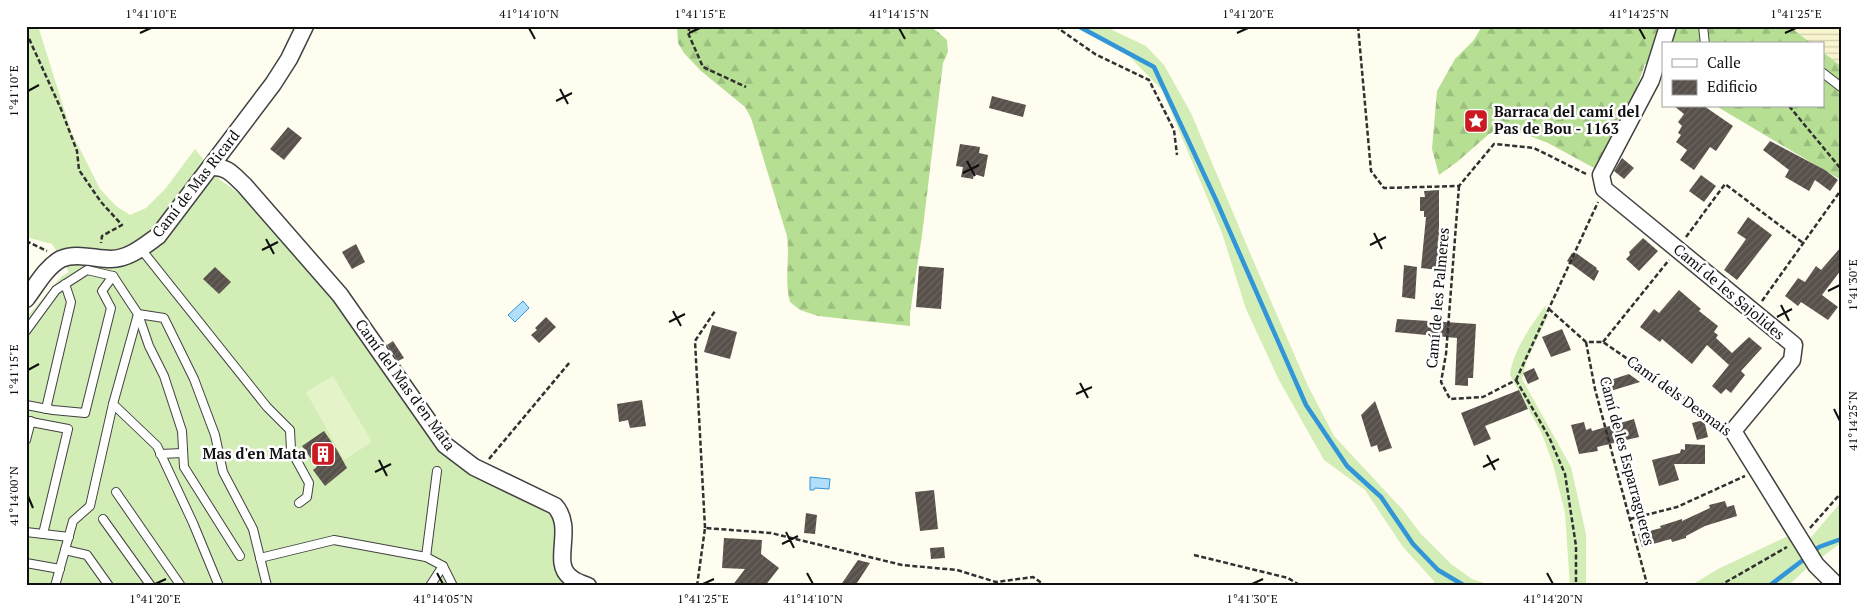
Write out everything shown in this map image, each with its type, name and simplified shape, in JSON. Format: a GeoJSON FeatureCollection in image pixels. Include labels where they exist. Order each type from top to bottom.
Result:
{"type":"FeatureCollection","features":[{"type":"Feature","properties":{"kind":"street","name":"Camí de Mas Ricard"},"geometry":{"type":"LineString","coordinates":[[62,258],[83,256],[111,259],[124,258],[141,249],[158,236],[274,84],[289,60],[305,26]]}},
{"type":"Feature","properties":{"kind":"street"},"geometry":{"type":"LineString","coordinates":[[1663,42],[1668,26]]}},
{"type":"Feature","properties":{"kind":"street"},"geometry":{"type":"LineString","coordinates":[[1603,182],[1651,80],[1662,45]]}},
{"type":"Feature","properties":{"kind":"street","name":"Camí del Mas d'en Mata"},"geometry":{"type":"LineString","coordinates":[[212,167],[220,167],[230,172],[340,295],[445,445],[459,457],[480,470],[555,506],[562,513],[565,530],[562,568],[570,577],[588,586]]}},
{"type":"Feature","properties":{"kind":"street","name":"Camí de les Sajolides"},"geometry":{"type":"LineString","coordinates":[[1603,182],[1754,313],[1794,345],[1792,360],[1733,431]]}},
{"type":"Feature","properties":{"kind":"street"},"geometry":{"type":"LineString","coordinates":[[26,299],[48,269],[62,258]]}},
{"type":"Feature","properties":{"kind":"street","name":"Camí dels Desmais"},"geometry":{"type":"LineString","coordinates":[[1733,431],[1816,565],[1837,586]]}},
{"type":"Feature","properties":{"kind":"lane"},"geometry":{"type":"LineString","coordinates":[[1702,26],[1705,42]]}},
{"type":"Feature","properties":{"kind":"lane"},"geometry":{"type":"LineString","coordinates":[[1824,74],[1841,87]]}},
{"type":"Feature","properties":{"kind":"lane"},"geometry":{"type":"LineString","coordinates":[[141,249],[267,407],[290,430],[292,450],[308,483],[307,497],[299,503]]}},
{"type":"Feature","properties":{"kind":"lane"},"geometry":{"type":"LineString","coordinates":[[26,331],[56,290],[87,270],[113,276],[138,314],[149,346],[164,376],[182,431],[184,467],[240,556]]}},
{"type":"Feature","properties":{"kind":"lane"},"geometry":{"type":"LineString","coordinates":[[26,405],[85,413],[111,308],[102,290],[113,276]]}},
{"type":"Feature","properties":{"kind":"lane"},"geometry":{"type":"LineString","coordinates":[[46,409],[71,302],[66,284]]}},
{"type":"Feature","properties":{"kind":"lane"},"geometry":{"type":"LineString","coordinates":[[55,586],[73,522],[90,506],[113,404],[138,314]]}},
{"type":"Feature","properties":{"kind":"lane"},"geometry":{"type":"LineString","coordinates":[[138,314],[164,318],[194,379],[215,435],[223,472],[253,529],[267,586]]}},
{"type":"Feature","properties":{"kind":"lane"},"geometry":{"type":"LineString","coordinates":[[113,404],[157,446],[193,523],[219,586]]}},
{"type":"Feature","properties":{"kind":"lane"},"geometry":{"type":"LineString","coordinates":[[26,440],[28,421],[68,429],[43,534]]}},
{"type":"Feature","properties":{"kind":"lane"},"geometry":{"type":"LineString","coordinates":[[160,454],[183,454]]}},
{"type":"Feature","properties":{"kind":"lane"},"geometry":{"type":"LineString","coordinates":[[426,557],[437,470]]}},
{"type":"Feature","properties":{"kind":"lane"},"geometry":{"type":"LineString","coordinates":[[116,492],[181,586]]}},
{"type":"Feature","properties":{"kind":"lane"},"geometry":{"type":"LineString","coordinates":[[103,519],[150,586]]}},
{"type":"Feature","properties":{"kind":"lane"},"geometry":{"type":"LineString","coordinates":[[26,532],[69,536]]}},
{"type":"Feature","properties":{"kind":"lane"},"geometry":{"type":"LineString","coordinates":[[260,558],[334,540],[426,557],[443,566],[453,586]]}},
{"type":"Feature","properties":{"kind":"lane"},"geometry":{"type":"LineString","coordinates":[[65,550],[87,555],[109,586]]}},
{"type":"Feature","properties":{"kind":"lane"},"geometry":{"type":"LineString","coordinates":[[26,563],[60,569]]}},
{"type":"Feature","properties":{"kind":"lane"},"geometry":{"type":"LineString","coordinates":[[430,586],[443,566]]}},
{"type":"Feature","properties":{"kind":"path"},"geometry":{"type":"LineString","coordinates":[[690,26],[688,33],[703,67],[746,87]]}},
{"type":"Feature","properties":{"kind":"path"},"geometry":{"type":"LineString","coordinates":[[1055,26],[1095,54],[1149,80],[1174,130],[1178,155]]}},
{"type":"Feature","properties":{"kind":"path"},"geometry":{"type":"LineString","coordinates":[[1358,26],[1371,171],[1384,188],[1459,186],[1494,144],[1534,148],[1603,182],[1549,309],[1516,380],[1550,437],[1565,474],[1576,546],[1576,586]]}},
{"type":"Feature","properties":{"kind":"path"},"geometry":{"type":"LineString","coordinates":[[26,32],[61,109],[77,151],[79,170],[101,202],[122,225],[102,236],[96,258]]}},
{"type":"Feature","properties":{"kind":"path"},"geometry":{"type":"LineString","coordinates":[[1791,108],[1841,169]]}},
{"type":"Feature","properties":{"kind":"path","name":"Camí de les Palmeres"},"geometry":{"type":"LineString","coordinates":[[1459,186],[1446,354],[1441,382],[1450,399],[1483,397],[1516,380]]}},
{"type":"Feature","properties":{"kind":"path"},"geometry":{"type":"LineString","coordinates":[[1754,313],[1841,190]]}},
{"type":"Feature","properties":{"kind":"path"},"geometry":{"type":"LineString","coordinates":[[26,241],[62,258]]}},
{"type":"Feature","properties":{"kind":"path"},"geometry":{"type":"LineString","coordinates":[[1549,309],[1586,342]]}},
{"type":"Feature","properties":{"kind":"path"},"geometry":{"type":"LineString","coordinates":[[698,586],[705,528],[695,341],[715,312]]}},
{"type":"Feature","properties":{"kind":"path","name":"Camí dels Desmais"},"geometry":{"type":"LineString","coordinates":[[1586,342],[1603,342],[1733,431]]}},
{"type":"Feature","properties":{"kind":"path","name":"Camí de les Esparragueres"},"geometry":{"type":"LineString","coordinates":[[1586,342],[1595,389],[1648,584]]}},
{"type":"Feature","properties":{"kind":"path"},"geometry":{"type":"LineString","coordinates":[[480,470],[570,362]]}},
{"type":"Feature","properties":{"kind":"path"},"geometry":{"type":"LineString","coordinates":[[1630,519],[1677,507],[1757,471]]}},
{"type":"Feature","properties":{"kind":"path"},"geometry":{"type":"LineString","coordinates":[[1719,586],[1801,540],[1841,492]]}},
{"type":"Feature","properties":{"kind":"path"},"geometry":{"type":"LineString","coordinates":[[705,528],[771,533],[902,565],[957,570],[996,582],[1034,577],[1046,586]]}},
{"type":"Feature","properties":{"kind":"path"},"geometry":{"type":"LineString","coordinates":[[1194,555],[1288,578],[1301,586]]}},
{"type":"Feature","properties":{"kind":"shaded area"},"geometry":{"type":"Polygon","coordinates":[[[1789,26],[1841,26],[1841,66],[1824,53],[1824,42],[1809,42],[1789,26]]]}},
{"type":"Feature","properties":{"kind":"green space"},"geometry":{"type":"Polygon","coordinates":[[[26,26],[38,26],[72,134],[100,189],[116,206],[130,215],[146,208],[166,188],[195,149],[219,179],[248,200],[341,302],[451,459],[555,516],[557,566],[560,578],[572,586],[26,586],[26,318],[62,276],[69,272],[52,244],[26,237],[26,26]]]}},
{"type":"Feature","properties":{"kind":"green space"},"geometry":{"type":"Polygon","coordinates":[[[677,26],[929,26],[947,40],[948,52],[943,63],[922,235],[910,313],[910,326],[818,316],[800,310],[790,302],[787,286],[787,236],[751,118],[745,107],[701,71],[684,53],[678,43],[677,26]]]}},
{"type":"Feature","properties":{"kind":"green space"},"geometry":{"type":"Polygon","coordinates":[[[1073,26],[1104,26],[1146,46],[1164,65],[1191,113],[1308,386],[1334,436],[1402,509],[1421,534],[1451,564],[1472,579],[1493,586],[1434,586],[1434,581],[1403,547],[1365,490],[1324,460],[1279,380],[1246,309],[1222,233],[1162,90],[1129,56],[1073,26]]]}},
{"type":"Feature","properties":{"kind":"green space"},"geometry":{"type":"Polygon","coordinates":[[[1482,26],[1789,26],[1809,42],[1662,42],[1662,74],[1645,64],[1633,98],[1596,169],[1548,143],[1507,127],[1489,134],[1439,175],[1432,149],[1437,91],[1455,59],[1474,40],[1482,26]]]}},
{"type":"Feature","properties":{"kind":"green space"},"geometry":{"type":"Polygon","coordinates":[[[1824,53],[1841,66],[1841,180],[1719,108],[1824,108],[1824,53]]]}},
{"type":"Feature","properties":{"kind":"green space"},"geometry":{"type":"Polygon","coordinates":[[[1545,306],[1548,316],[1527,360],[1522,379],[1571,467],[1586,534],[1586,586],[1570,586],[1565,513],[1553,464],[1542,434],[1510,375],[1519,347],[1545,306]]]}},
{"type":"Feature","properties":{"kind":"green space"},"geometry":{"type":"Polygon","coordinates":[[[333,376],[372,442],[344,460],[306,392],[333,376]]]}},
{"type":"Feature","properties":{"kind":"green space"},"geometry":{"type":"Polygon","coordinates":[[[1841,502],[1841,543],[1807,568],[1788,586],[1690,586],[1718,569],[1786,537],[1808,541],[1841,502]]]}},
{"type":"Feature","properties":{"kind":"water"},"geometry":{"type":"Polygon","coordinates":[[[523,301],[529,308],[515,322],[508,315],[523,301]]]}},
{"type":"Feature","properties":{"kind":"water"},"geometry":{"type":"Polygon","coordinates":[[[810,477],[830,479],[829,489],[815,488],[810,490],[810,477]]]}},
{"type":"Feature","properties":{"kind":"building"},"geometry":{"type":"Polygon","coordinates":[[[992,96],[1026,105],[1023,117],[989,108],[992,96]]]}},
{"type":"Feature","properties":{"kind":"building"},"geometry":{"type":"Polygon","coordinates":[[[1676,108],[1707,108],[1733,126],[1716,151],[1710,147],[1694,170],[1680,160],[1687,150],[1676,142],[1681,135],[1678,133],[1682,126],[1678,122],[1684,114],[1676,108]]]}},
{"type":"Feature","properties":{"kind":"building"},"geometry":{"type":"Polygon","coordinates":[[[288,127],[302,138],[284,160],[270,149],[288,127]]]}},
{"type":"Feature","properties":{"kind":"building"},"geometry":{"type":"Polygon","coordinates":[[[1770,141],[1825,170],[1838,180],[1830,191],[1815,180],[1809,191],[1785,177],[1789,170],[1763,150],[1770,141]]]}},
{"type":"Feature","properties":{"kind":"building"},"geometry":{"type":"Polygon","coordinates":[[[960,144],[980,147],[979,153],[988,155],[984,177],[974,174],[973,179],[961,177],[963,167],[956,166],[960,144]]]}},
{"type":"Feature","properties":{"kind":"building"},"geometry":{"type":"Polygon","coordinates":[[[1622,158],[1634,168],[1624,179],[1614,171],[1622,158]]]}},
{"type":"Feature","properties":{"kind":"building"},"geometry":{"type":"Polygon","coordinates":[[[1701,175],[1716,186],[1704,202],[1689,191],[1701,175]]]}},
{"type":"Feature","properties":{"kind":"building"},"geometry":{"type":"Polygon","coordinates":[[[1439,190],[1439,234],[1443,234],[1438,270],[1421,268],[1426,217],[1424,217],[1424,211],[1420,211],[1420,197],[1425,197],[1424,191],[1439,190]]]}},
{"type":"Feature","properties":{"kind":"building"},"geometry":{"type":"Polygon","coordinates":[[[1748,217],[1772,235],[1737,280],[1724,270],[1746,239],[1737,233],[1748,217]]]}},
{"type":"Feature","properties":{"kind":"building"},"geometry":{"type":"Polygon","coordinates":[[[1643,238],[1658,251],[1639,271],[1626,259],[1630,255],[1629,252],[1643,238]]]}},
{"type":"Feature","properties":{"kind":"building"},"geometry":{"type":"Polygon","coordinates":[[[356,244],[365,262],[352,269],[342,252],[356,244]]]}},
{"type":"Feature","properties":{"kind":"building"},"geometry":{"type":"Polygon","coordinates":[[[1841,247],[1841,270],[1822,295],[1838,307],[1828,320],[1801,302],[1798,306],[1785,296],[1798,278],[1805,282],[1816,266],[1821,270],[1841,247]]]}},
{"type":"Feature","properties":{"kind":"building"},"geometry":{"type":"Polygon","coordinates":[[[1572,253],[1575,255],[1576,253],[1597,268],[1599,271],[1594,281],[1567,261],[1572,253]]]}},
{"type":"Feature","properties":{"kind":"building"},"geometry":{"type":"Polygon","coordinates":[[[1404,265],[1417,267],[1415,299],[1402,297],[1404,265]]]}},
{"type":"Feature","properties":{"kind":"building"},"geometry":{"type":"Polygon","coordinates":[[[919,266],[944,268],[941,309],[916,307],[919,266]]]}},
{"type":"Feature","properties":{"kind":"building"},"geometry":{"type":"Polygon","coordinates":[[[215,267],[231,282],[219,294],[203,279],[215,267]]]}},
{"type":"Feature","properties":{"kind":"building"},"geometry":{"type":"Polygon","coordinates":[[[1679,290],[1701,309],[1699,311],[1718,326],[1714,332],[1718,335],[1716,338],[1732,353],[1749,337],[1762,348],[1741,371],[1745,375],[1731,393],[1726,389],[1721,394],[1712,386],[1729,365],[1707,345],[1692,364],[1662,339],[1660,342],[1640,327],[1654,309],[1659,313],[1679,290]]]}},
{"type":"Feature","properties":{"kind":"building"},"geometry":{"type":"Polygon","coordinates":[[[546,317],[556,327],[539,343],[531,335],[546,317]]]}},
{"type":"Feature","properties":{"kind":"building"},"geometry":{"type":"Polygon","coordinates":[[[1397,319],[1476,324],[1473,378],[1468,378],[1468,386],[1455,385],[1457,338],[1395,332],[1397,319]]]}},
{"type":"Feature","properties":{"kind":"building"},"geometry":{"type":"Polygon","coordinates":[[[712,325],[737,332],[730,359],[704,352],[712,325]]]}},
{"type":"Feature","properties":{"kind":"building"},"geometry":{"type":"Polygon","coordinates":[[[1562,329],[1571,350],[1551,357],[1542,337],[1562,329]]]}},
{"type":"Feature","properties":{"kind":"building"},"geometry":{"type":"Polygon","coordinates":[[[393,341],[404,358],[398,361],[387,345],[393,341]]]}},
{"type":"Feature","properties":{"kind":"building"},"geometry":{"type":"Polygon","coordinates":[[[1534,368],[1539,379],[1528,384],[1523,373],[1534,368]]]}},
{"type":"Feature","properties":{"kind":"building"},"geometry":{"type":"Polygon","coordinates":[[[1629,374],[1640,382],[1604,393],[1601,383],[1629,374]]]}},
{"type":"Feature","properties":{"kind":"building"},"geometry":{"type":"Polygon","coordinates":[[[1519,390],[1528,409],[1485,426],[1491,439],[1474,446],[1461,413],[1519,390]]]}},
{"type":"Feature","properties":{"kind":"building"},"geometry":{"type":"Polygon","coordinates":[[[642,400],[646,426],[630,428],[628,420],[619,422],[617,404],[642,400]]]}},
{"type":"Feature","properties":{"kind":"building"},"geometry":{"type":"Polygon","coordinates":[[[1375,401],[1392,448],[1379,452],[1377,445],[1371,447],[1361,415],[1375,401]]]}},
{"type":"Feature","properties":{"kind":"building"},"geometry":{"type":"Polygon","coordinates":[[[1634,419],[1639,437],[1597,447],[1598,451],[1579,454],[1571,425],[1584,422],[1586,430],[1591,428],[1592,431],[1634,419]]]}},
{"type":"Feature","properties":{"kind":"building"},"geometry":{"type":"Polygon","coordinates":[[[1704,420],[1708,437],[1697,440],[1692,423],[1704,420]]]}},
{"type":"Feature","properties":{"kind":"building","name":"Mas d'en Mata"},"geometry":{"type":"Polygon","coordinates":[[[324,431],[347,468],[325,486],[313,470],[317,467],[302,446],[324,431]]]}},
{"type":"Feature","properties":{"kind":"building"},"geometry":{"type":"Polygon","coordinates":[[[1685,444],[1705,445],[1705,464],[1674,464],[1679,480],[1659,486],[1652,460],[1680,453],[1681,449],[1685,450],[1685,444]]]}},
{"type":"Feature","properties":{"kind":"building"},"geometry":{"type":"Polygon","coordinates":[[[934,490],[938,529],[920,531],[915,492],[934,490]]]}},
{"type":"Feature","properties":{"kind":"building"},"geometry":{"type":"Polygon","coordinates":[[[1725,501],[1727,507],[1734,505],[1737,516],[1705,526],[1686,536],[1686,538],[1672,542],[1671,539],[1642,547],[1638,534],[1661,528],[1660,526],[1682,519],[1682,521],[1710,508],[1709,505],[1725,501]]]}},
{"type":"Feature","properties":{"kind":"building"},"geometry":{"type":"Polygon","coordinates":[[[806,513],[817,515],[815,534],[804,533],[806,513]]]}},
{"type":"Feature","properties":{"kind":"building"},"geometry":{"type":"Polygon","coordinates":[[[724,538],[762,540],[761,554],[779,568],[765,586],[732,586],[745,569],[722,568],[724,538]]]}},
{"type":"Feature","properties":{"kind":"building"},"geometry":{"type":"Polygon","coordinates":[[[944,547],[945,558],[931,559],[930,548],[944,547]]]}},
{"type":"Feature","properties":{"kind":"building"},"geometry":{"type":"Polygon","coordinates":[[[858,560],[870,563],[855,586],[840,586],[858,560]]]}},
{"type":"Feature","properties":{"kind":"waterway"},"geometry":{"type":"LineString","coordinates":[[1078,26],[1154,67],[1216,200],[1306,405],[1347,466],[1381,497],[1413,544],[1438,570],[1465,586]]}},
{"type":"Feature","properties":{"kind":"waterway"},"geometry":{"type":"LineString","coordinates":[[1813,552],[1819,547],[1841,539]]}},
{"type":"Feature","properties":{"kind":"waterway"},"geometry":{"type":"LineString","coordinates":[[1769,586],[1807,557]]}},
{"type":"Feature","properties":{"kind":"place","name":"Barraca del camí del Pas de Bou - 1163"},"geometry":{"type":"Point","coordinates":[1476,121]}},
{"type":"Feature","properties":{"kind":"place","name":"Mas d'en Mata"},"geometry":{"type":"Point","coordinates":[323,454]}}]}
